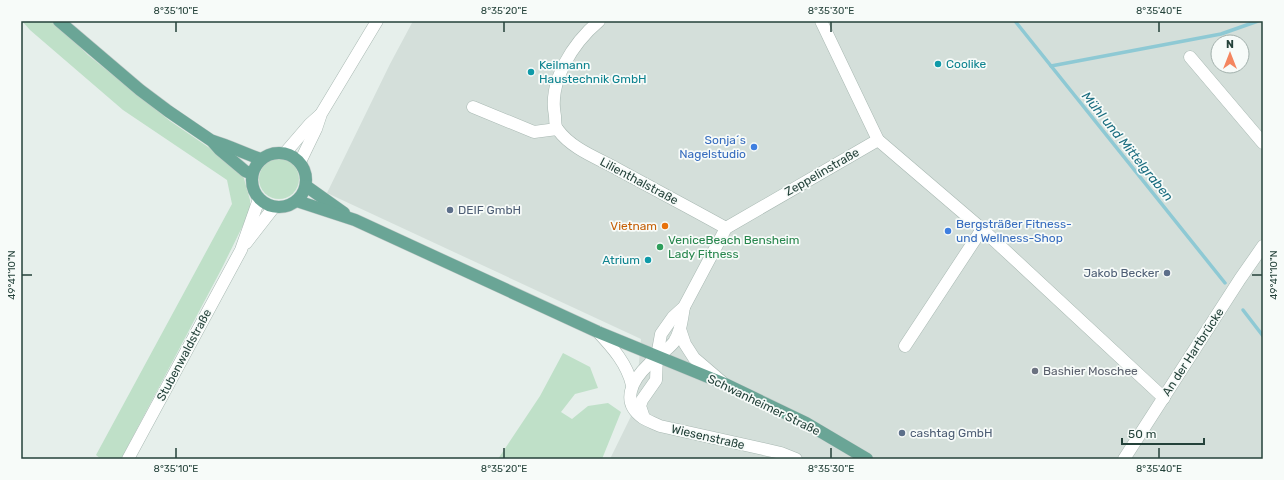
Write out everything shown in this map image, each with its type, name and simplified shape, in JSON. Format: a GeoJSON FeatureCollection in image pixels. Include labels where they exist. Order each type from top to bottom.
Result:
{"type":"FeatureCollection","features":[{"type":"Feature","properties":{"kind":"main road"},"geometry":{"type":"LineString","coordinates":[[59,21],[140,90],[212,141],[244,171],[252,174]]}},
{"type":"Feature","properties":{"kind":"main road"},"geometry":{"type":"LineString","coordinates":[[212,141],[226,144],[245,154],[261,159]]}},
{"type":"Feature","properties":{"kind":"main road"},"geometry":{"type":"LineString","coordinates":[[285,153],[300,162],[304,169],[306,186],[297,201],[290,205],[274,207],[258,199],[252,183],[252,174],[255,166],[261,159],[268,155],[285,153]]}},
{"type":"Feature","properties":{"kind":"main road"},"geometry":{"type":"LineString","coordinates":[[306,186],[355,220]]}},
{"type":"Feature","properties":{"kind":"main road"},"geometry":{"type":"LineString","coordinates":[[297,201],[355,220]]}},
{"type":"Feature","properties":{"kind":"main road","name":"Schwanheimer Straße"},"geometry":{"type":"LineString","coordinates":[[355,220],[598,332],[725,384],[806,423],[867,459]]}},
{"type":"Feature","properties":{"kind":"street"},"geometry":{"type":"LineString","coordinates":[[300,162],[316,129],[321,114],[377,21]]}},
{"type":"Feature","properties":{"kind":"street"},"geometry":{"type":"LineString","coordinates":[[473,107],[534,132],[557,129],[553,105],[554,89],[562,68],[577,44],[599,21]]}},
{"type":"Feature","properties":{"kind":"street"},"geometry":{"type":"LineString","coordinates":[[821,21],[878,140],[982,229],[1164,398]]}},
{"type":"Feature","properties":{"kind":"street"},"geometry":{"type":"LineString","coordinates":[[1190,57],[1263,143]]}},
{"type":"Feature","properties":{"kind":"street"},"geometry":{"type":"LineString","coordinates":[[285,153],[310,124],[321,114]]}},
{"type":"Feature","properties":{"kind":"street","name":"Lilienthalstraße"},"geometry":{"type":"LineString","coordinates":[[557,129],[576,148],[726,228]]}},
{"type":"Feature","properties":{"kind":"street","name":"Zeppelinstraße"},"geometry":{"type":"LineString","coordinates":[[726,228],[878,140]]}},
{"type":"Feature","properties":{"kind":"street","name":"Stubenwaldstraße"},"geometry":{"type":"LineString","coordinates":[[241,250],[258,199]]}},
{"type":"Feature","properties":{"kind":"street","name":"Stubenwaldstraße"},"geometry":{"type":"LineString","coordinates":[[128,459],[241,250],[274,207]]}},
{"type":"Feature","properties":{"kind":"street"},"geometry":{"type":"LineString","coordinates":[[632,385],[647,366],[674,342],[680,329],[684,307],[726,228]]}},
{"type":"Feature","properties":{"kind":"street"},"geometry":{"type":"LineString","coordinates":[[906,346],[982,229]]}},
{"type":"Feature","properties":{"kind":"street","name":"An der Hartbrücke"},"geometry":{"type":"LineString","coordinates":[[1124,459],[1240,279],[1263,246]]}},
{"type":"Feature","properties":{"kind":"street"},"geometry":{"type":"LineString","coordinates":[[644,418],[640,406],[642,400],[656,380],[657,356],[661,334],[673,317],[684,307]]}},
{"type":"Feature","properties":{"kind":"street"},"geometry":{"type":"LineString","coordinates":[[680,329],[685,344],[694,358],[725,384]]}},
{"type":"Feature","properties":{"kind":"street","name":"Wiesenstraße"},"geometry":{"type":"LineString","coordinates":[[598,332],[620,357],[630,376],[632,385],[630,398],[631,405],[644,418],[660,426],[781,453],[796,459]]}},
{"type":"Feature","properties":{"kind":"shaded area"},"geometry":{"type":"Polygon","coordinates":[[[413,21],[1263,21],[1263,459],[610,459],[635,408],[641,339],[327,193],[390,64],[413,21]]]}},
{"type":"Feature","properties":{"kind":"green space"},"geometry":{"type":"Polygon","coordinates":[[[22,21],[53,21],[88,55],[170,121],[233,164],[243,175],[250,200],[250,211],[222,268],[121,459],[101,459],[96,455],[232,204],[227,180],[123,110],[30,30],[22,21]]]}},
{"type":"Feature","properties":{"kind":"green space"},"geometry":{"type":"Polygon","coordinates":[[[283,159],[290,162],[296,168],[299,179],[298,187],[290,196],[283,199],[275,199],[268,196],[260,187],[259,175],[262,168],[271,160],[283,159]]]}},
{"type":"Feature","properties":{"kind":"green space"},"geometry":{"type":"Polygon","coordinates":[[[563,353],[590,367],[598,388],[575,394],[561,412],[572,419],[588,406],[608,403],[621,412],[602,459],[498,459],[540,396],[563,353]]]}},
{"type":"Feature","properties":{"kind":"waterway","name":"Mühl und Mittelgraben"},"geometry":{"type":"LineString","coordinates":[[1015,21],[1225,283]]}},
{"type":"Feature","properties":{"kind":"waterway"},"geometry":{"type":"LineString","coordinates":[[1051,66],[1221,34],[1258,21]]}},
{"type":"Feature","properties":{"kind":"waterway","name":"Mühl und Mittelgraben"},"geometry":{"type":"LineString","coordinates":[[1243,310],[1263,336]]}},
{"type":"Feature","properties":{"kind":"place","name":"Coolike"},"geometry":{"type":"Point","coordinates":[938,64]}},
{"type":"Feature","properties":{"kind":"place","name":"Keilmann Haustechnik GmbH"},"geometry":{"type":"Point","coordinates":[531,72]}},
{"type":"Feature","properties":{"kind":"place","name":"Sonja´s Nagelstudio"},"geometry":{"type":"Point","coordinates":[754,147]}},
{"type":"Feature","properties":{"kind":"place","name":"DEIF GmbH"},"geometry":{"type":"Point","coordinates":[450,210]}},
{"type":"Feature","properties":{"kind":"place","name":"Vietnam"},"geometry":{"type":"Point","coordinates":[665,226]}},
{"type":"Feature","properties":{"kind":"place","name":"Bergsträßer Fitness- und Wellness-Shop"},"geometry":{"type":"Point","coordinates":[948,231]}},
{"type":"Feature","properties":{"kind":"place","name":"VeniceBeach Bensheim Lady Fitness"},"geometry":{"type":"Point","coordinates":[660,247]}},
{"type":"Feature","properties":{"kind":"place","name":"Atrium"},"geometry":{"type":"Point","coordinates":[648,260]}},
{"type":"Feature","properties":{"kind":"place","name":"Jakob Becker"},"geometry":{"type":"Point","coordinates":[1167,273]}},
{"type":"Feature","properties":{"kind":"place","name":"Bashier Moschee"},"geometry":{"type":"Point","coordinates":[1035,371]}},
{"type":"Feature","properties":{"kind":"place","name":"cashtag GmbH"},"geometry":{"type":"Point","coordinates":[902,433]}}]}
